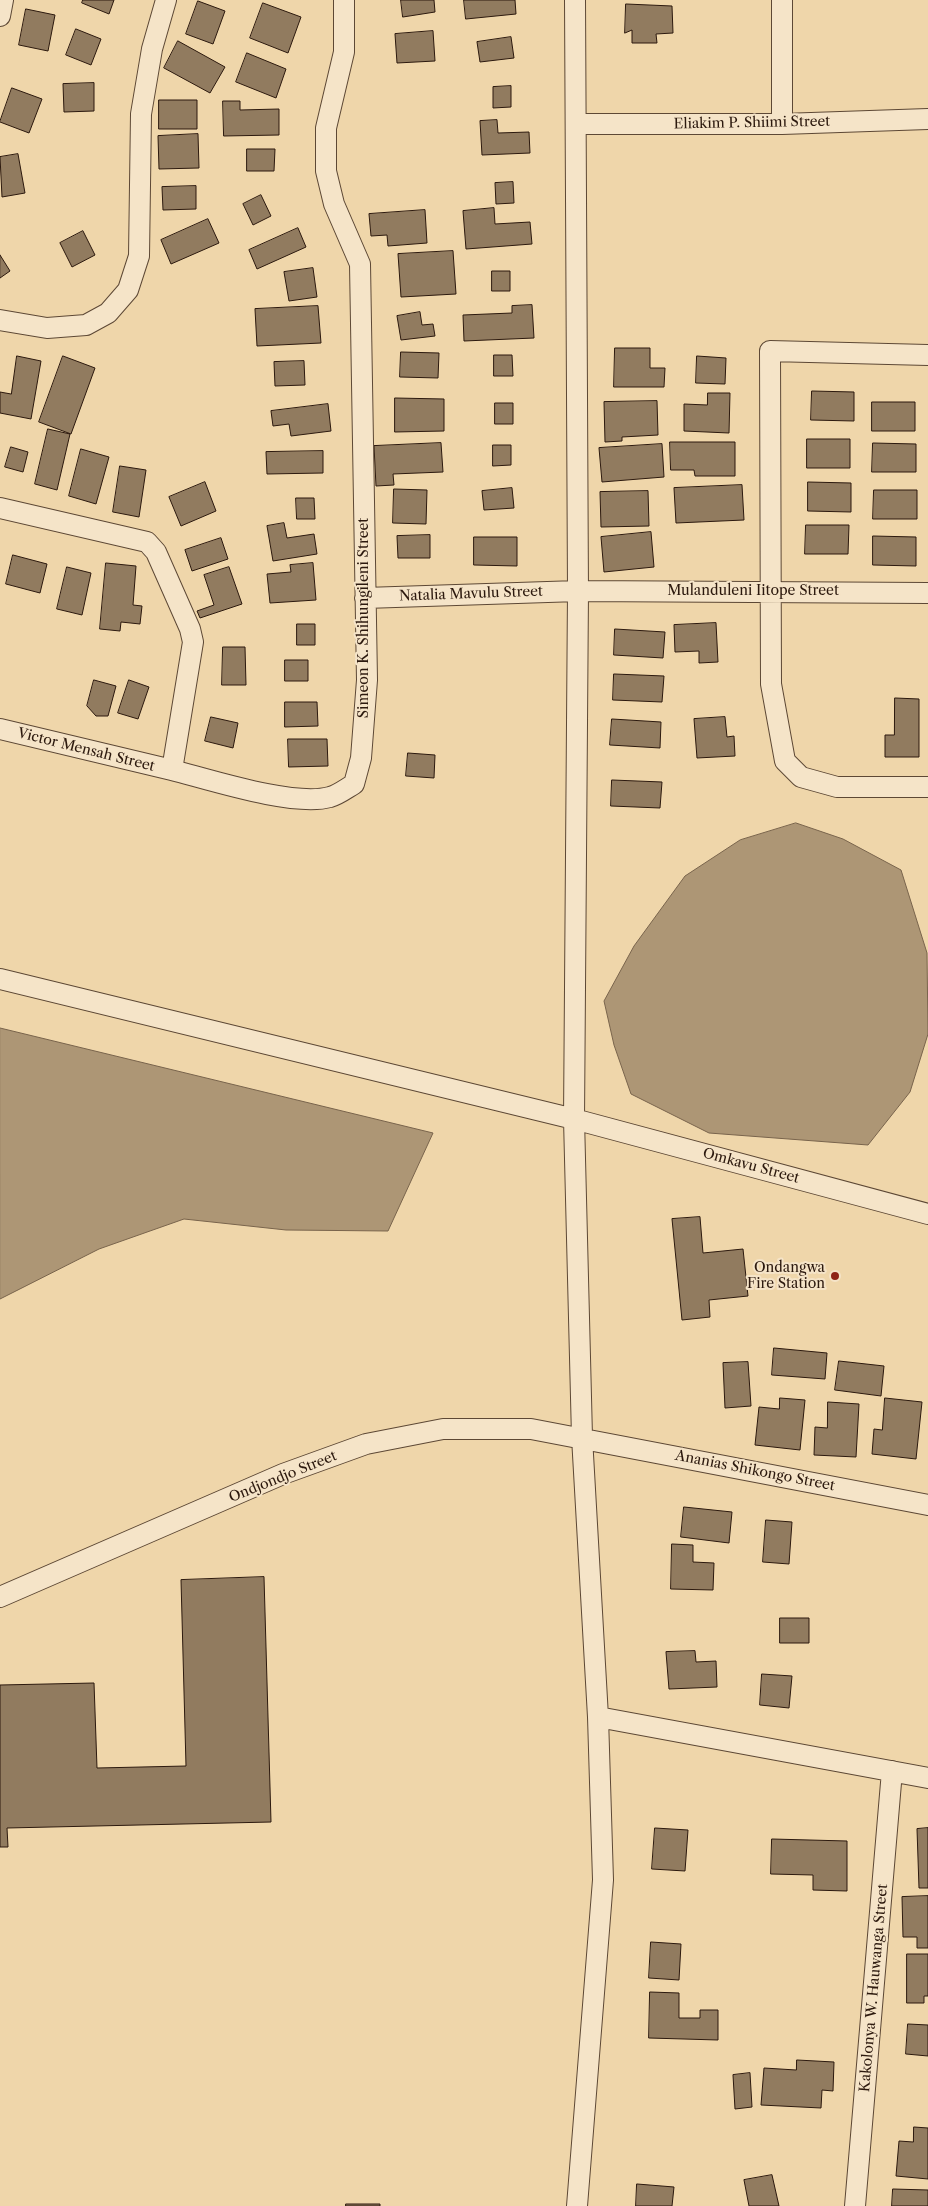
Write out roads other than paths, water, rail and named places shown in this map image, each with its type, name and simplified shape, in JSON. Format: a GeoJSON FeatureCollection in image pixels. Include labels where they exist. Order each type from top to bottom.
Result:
{"type":"FeatureCollection","features":[{"type":"Feature","properties":{"kind":"street"},"geometry":{"type":"LineString","coordinates":[[0,16],[3,0]]}},
{"type":"Feature","properties":{"kind":"street"},"geometry":{"type":"LineString","coordinates":[[0,320],[46,328],[86,325],[108,313],[128,290],[139,256],[141,114],[152,49],[166,0]]}},
{"type":"Feature","properties":{"kind":"street","name":"Simeon K. Shihungileni Street"},"geometry":{"type":"LineString","coordinates":[[172,770],[280,796],[311,800],[332,797],[354,784],[361,758],[367,680],[360,264],[334,204],[326,171],[326,128],[344,52],[344,0]]}},
{"type":"Feature","properties":{"kind":"street"},"geometry":{"type":"LineString","coordinates":[[575,0],[578,591],[574,1119],[582,1437],[598,1717],[603,1880],[577,2206]]}},
{"type":"Feature","properties":{"kind":"street"},"geometry":{"type":"LineString","coordinates":[[782,0],[782,124]]}},
{"type":"Feature","properties":{"kind":"street","name":"Eliakim P. Shiimi Street"},"geometry":{"type":"LineString","coordinates":[[576,124],[782,124],[928,119]]}},
{"type":"Feature","properties":{"kind":"street"},"geometry":{"type":"LineString","coordinates":[[928,355],[770,351],[771,684],[785,761],[801,777],[837,787],[928,787]]}},
{"type":"Feature","properties":{"kind":"street"},"geometry":{"type":"LineString","coordinates":[[0,508],[147,542],[156,552],[190,629],[193,642],[172,770]]}},
{"type":"Feature","properties":{"kind":"street","name":"Natalia Mavulu Street"},"geometry":{"type":"LineString","coordinates":[[365,598],[578,591]]}},
{"type":"Feature","properties":{"kind":"street","name":"Mulanduleni Iitope Street"},"geometry":{"type":"LineString","coordinates":[[578,591],[928,592]]}},
{"type":"Feature","properties":{"kind":"street","name":"Victor Mensah Street"},"geometry":{"type":"LineString","coordinates":[[0,729],[172,770]]}},
{"type":"Feature","properties":{"kind":"street","name":"Omkavu Street"},"geometry":{"type":"LineString","coordinates":[[0,979],[574,1119],[928,1214]]}},
{"type":"Feature","properties":{"kind":"street","name":"Ondjondjo Street"},"geometry":{"type":"LineString","coordinates":[[0,1597],[283,1474],[366,1444],[443,1429],[531,1429],[582,1437]]}},
{"type":"Feature","properties":{"kind":"street","name":"Ananias Shikongo Street"},"geometry":{"type":"LineString","coordinates":[[582,1437],[928,1505]]}},
{"type":"Feature","properties":{"kind":"street"},"geometry":{"type":"LineString","coordinates":[[598,1717],[928,1778]]}},
{"type":"Feature","properties":{"kind":"street","name":"Kakolonya W. Hauwanga Street"},"geometry":{"type":"LineString","coordinates":[[855,2206],[892,1771]]}},
{"type":"Feature","properties":{"kind":"place","name":"Ondangwa Fire Station"},"geometry":{"type":"Point","coordinates":[835,1276]}}]}
